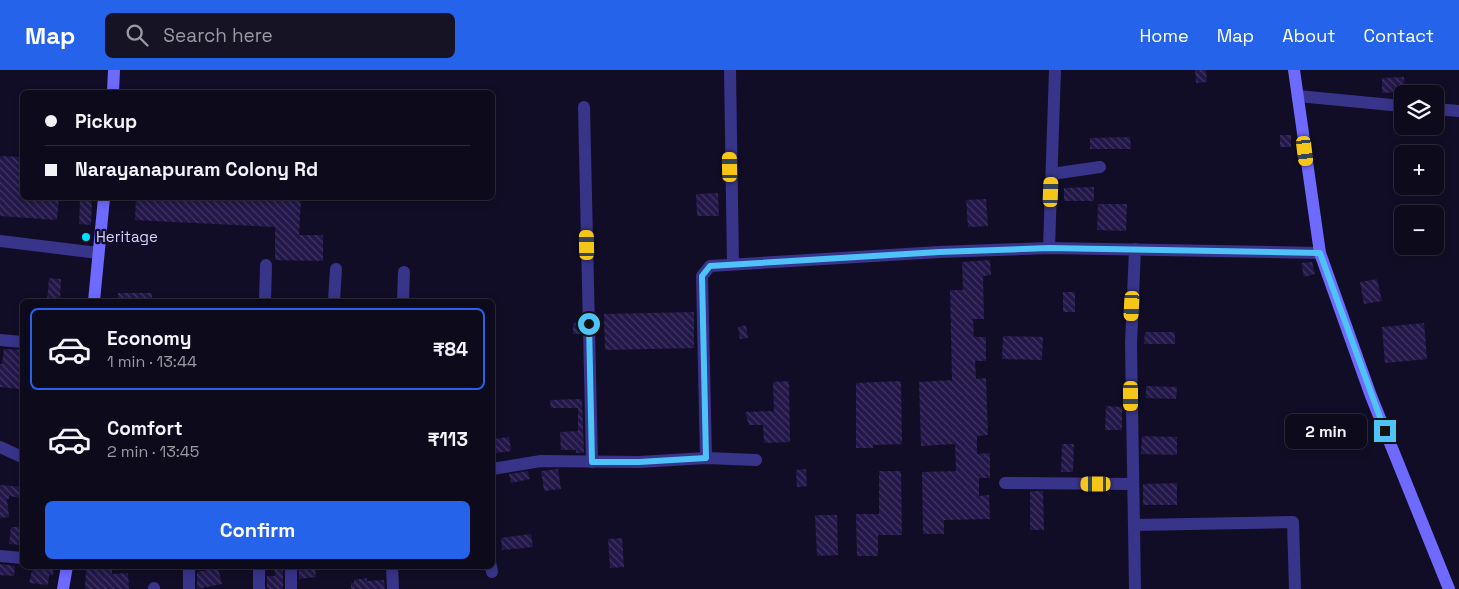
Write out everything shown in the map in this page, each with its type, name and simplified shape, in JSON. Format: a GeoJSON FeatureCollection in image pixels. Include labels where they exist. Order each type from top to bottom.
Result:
{"type":"FeatureCollection","features":[{"type":"Feature","properties":{"kind":"street"},"geometry":{"type":"LineString","coordinates":[[113,90],[114,70]]}},
{"type":"Feature","properties":{"kind":"street"},"geometry":{"type":"LineString","coordinates":[[730,70],[733,264]]}},
{"type":"Feature","properties":{"kind":"street"},"geometry":{"type":"LineString","coordinates":[[1049,248],[1055,70]]}},
{"type":"Feature","properties":{"kind":"street"},"geometry":{"type":"LineString","coordinates":[[1294,70],[1320,253],[1371,396],[1449,589]]}},
{"type":"Feature","properties":{"kind":"street"},"geometry":{"type":"LineString","coordinates":[[1298,96],[1394,105]]}},
{"type":"Feature","properties":{"kind":"street"},"geometry":{"type":"LineString","coordinates":[[584,106],[592,462]]}},
{"type":"Feature","properties":{"kind":"street"},"geometry":{"type":"LineString","coordinates":[[1444,109],[1459,111]]}},
{"type":"Feature","properties":{"kind":"street"},"geometry":{"type":"LineString","coordinates":[[1052,174],[1100,167]]}},
{"type":"Feature","properties":{"kind":"street"},"geometry":{"type":"LineString","coordinates":[[94,299],[104,200]]}},
{"type":"Feature","properties":{"kind":"street"},"geometry":{"type":"LineString","coordinates":[[0,241],[98,253]]}},
{"type":"Feature","properties":{"kind":"street"},"geometry":{"type":"LineString","coordinates":[[706,458],[702,276],[710,266],[1049,248],[1320,253]]}},
{"type":"Feature","properties":{"kind":"street"},"geometry":{"type":"LineString","coordinates":[[1135,249],[1131,344],[1135,589]]}},
{"type":"Feature","properties":{"kind":"street"},"geometry":{"type":"LineString","coordinates":[[265,299],[266,264]]}},
{"type":"Feature","properties":{"kind":"street"},"geometry":{"type":"LineString","coordinates":[[334,299],[336,269]]}},
{"type":"Feature","properties":{"kind":"street"},"geometry":{"type":"LineString","coordinates":[[403,299],[404,272]]}},
{"type":"Feature","properties":{"kind":"street"},"geometry":{"type":"LineString","coordinates":[[0,340],[20,342]]}},
{"type":"Feature","properties":{"kind":"street"},"geometry":{"type":"LineString","coordinates":[[0,447],[20,457]]}},
{"type":"Feature","properties":{"kind":"street"},"geometry":{"type":"LineString","coordinates":[[495,469],[541,461],[639,462],[706,458],[756,460]]}},
{"type":"Feature","properties":{"kind":"street"},"geometry":{"type":"LineString","coordinates":[[1005,483],[1132,484]]}},
{"type":"Feature","properties":{"kind":"street"},"geometry":{"type":"LineString","coordinates":[[1134,525],[1293,522],[1296,589]]}},
{"type":"Feature","properties":{"kind":"street"},"geometry":{"type":"LineString","coordinates":[[0,556],[20,558]]}},
{"type":"Feature","properties":{"kind":"street"},"geometry":{"type":"LineString","coordinates":[[62,589],[66,569]]}},
{"type":"Feature","properties":{"kind":"street"},"geometry":{"type":"LineString","coordinates":[[189,569],[189,589]]}},
{"type":"Feature","properties":{"kind":"street"},"geometry":{"type":"LineString","coordinates":[[259,589],[260,569]]}},
{"type":"Feature","properties":{"kind":"street"},"geometry":{"type":"LineString","coordinates":[[291,569],[291,589]]}},
{"type":"Feature","properties":{"kind":"street"},"geometry":{"type":"LineString","coordinates":[[392,569],[393,589]]}},
{"type":"Feature","properties":{"kind":"building"},"geometry":{"type":"Polygon","coordinates":[[[1195,70],[1206,70],[1207,82],[1196,83],[1195,70]]]}},
{"type":"Feature","properties":{"kind":"building"},"geometry":{"type":"Polygon","coordinates":[[[1404,77],[1405,85],[1394,85],[1394,92],[1382,93],[1382,78],[1404,77]]]}},
{"type":"Feature","properties":{"kind":"building"},"geometry":{"type":"Polygon","coordinates":[[[1280,135],[1291,135],[1291,147],[1280,147],[1280,135]]]}},
{"type":"Feature","properties":{"kind":"building"},"geometry":{"type":"Polygon","coordinates":[[[1130,137],[1131,149],[1090,149],[1090,138],[1130,137]]]}},
{"type":"Feature","properties":{"kind":"building"},"geometry":{"type":"Polygon","coordinates":[[[0,156],[20,157],[20,200],[59,200],[57,220],[0,216],[0,156]]]}},
{"type":"Feature","properties":{"kind":"building"},"geometry":{"type":"Polygon","coordinates":[[[1094,187],[1094,201],[1064,201],[1064,188],[1094,187]]]}},
{"type":"Feature","properties":{"kind":"building"},"geometry":{"type":"Polygon","coordinates":[[[718,193],[719,216],[697,216],[696,194],[718,193]]]}},
{"type":"Feature","properties":{"kind":"building"},"geometry":{"type":"Polygon","coordinates":[[[986,199],[988,226],[968,227],[966,200],[986,199]]]}},
{"type":"Feature","properties":{"kind":"building"},"geometry":{"type":"Polygon","coordinates":[[[80,200],[92,200],[91,225],[79,224],[80,200]]]}},
{"type":"Feature","properties":{"kind":"building"},"geometry":{"type":"Polygon","coordinates":[[[136,200],[301,200],[299,235],[323,235],[323,261],[275,260],[275,227],[135,220],[136,200]]]}},
{"type":"Feature","properties":{"kind":"building"},"geometry":{"type":"Polygon","coordinates":[[[1098,204],[1127,204],[1126,231],[1097,230],[1098,204]]]}},
{"type":"Feature","properties":{"kind":"building"},"geometry":{"type":"Polygon","coordinates":[[[990,260],[991,275],[983,276],[984,319],[973,319],[974,337],[986,337],[986,361],[975,361],[976,379],[986,378],[988,435],[977,436],[977,454],[990,453],[990,478],[979,478],[979,496],[989,495],[990,519],[944,520],[944,534],[923,534],[922,472],[956,471],[955,444],[921,446],[919,382],[952,380],[950,290],[963,290],[962,262],[990,260]]]}},
{"type":"Feature","properties":{"kind":"building"},"geometry":{"type":"Polygon","coordinates":[[[1312,262],[1315,274],[1304,277],[1301,263],[1312,262]]]}},
{"type":"Feature","properties":{"kind":"building"},"geometry":{"type":"Polygon","coordinates":[[[49,278],[61,279],[60,299],[47,299],[49,278]]]}},
{"type":"Feature","properties":{"kind":"building"},"geometry":{"type":"Polygon","coordinates":[[[1377,279],[1382,301],[1364,304],[1360,282],[1377,279]]]}},
{"type":"Feature","properties":{"kind":"building"},"geometry":{"type":"Polygon","coordinates":[[[1063,292],[1075,292],[1075,312],[1063,312],[1063,292]]]}},
{"type":"Feature","properties":{"kind":"building"},"geometry":{"type":"Polygon","coordinates":[[[118,293],[152,293],[152,299],[118,299],[118,293]]]}},
{"type":"Feature","properties":{"kind":"building"},"geometry":{"type":"Polygon","coordinates":[[[694,312],[694,348],[605,350],[604,314],[694,312]]]}},
{"type":"Feature","properties":{"kind":"building"},"geometry":{"type":"Polygon","coordinates":[[[573,323],[581,323],[581,334],[573,334],[573,323]]]}},
{"type":"Feature","properties":{"kind":"building"},"geometry":{"type":"Polygon","coordinates":[[[1424,323],[1427,359],[1385,363],[1382,327],[1424,323]]]}},
{"type":"Feature","properties":{"kind":"building"},"geometry":{"type":"Polygon","coordinates":[[[746,325],[748,338],[740,339],[738,327],[746,325]]]}},
{"type":"Feature","properties":{"kind":"building"},"geometry":{"type":"Polygon","coordinates":[[[1145,332],[1175,332],[1175,344],[1144,344],[1145,332]]]}},
{"type":"Feature","properties":{"kind":"building"},"geometry":{"type":"Polygon","coordinates":[[[1003,336],[1043,337],[1042,360],[1002,359],[1003,336]]]}},
{"type":"Feature","properties":{"kind":"building"},"geometry":{"type":"Polygon","coordinates":[[[4,349],[20,350],[19,389],[0,387],[0,364],[2,364],[4,349]]]}},
{"type":"Feature","properties":{"kind":"building"},"geometry":{"type":"Polygon","coordinates":[[[789,381],[790,442],[764,443],[763,425],[749,425],[745,412],[774,411],[773,382],[789,381]]]}},
{"type":"Feature","properties":{"kind":"building"},"geometry":{"type":"Polygon","coordinates":[[[901,381],[902,444],[873,445],[873,448],[856,448],[856,383],[901,381]]]}},
{"type":"Feature","properties":{"kind":"building"},"geometry":{"type":"Polygon","coordinates":[[[1146,386],[1177,387],[1176,399],[1146,398],[1146,386]]]}},
{"type":"Feature","properties":{"kind":"building"},"geometry":{"type":"Polygon","coordinates":[[[582,399],[584,453],[576,453],[576,450],[561,450],[560,432],[578,431],[578,408],[551,408],[550,400],[582,399]]]}},
{"type":"Feature","properties":{"kind":"building"},"geometry":{"type":"Polygon","coordinates":[[[1106,406],[1122,407],[1122,430],[1105,430],[1106,406]]]}},
{"type":"Feature","properties":{"kind":"building"},"geometry":{"type":"Polygon","coordinates":[[[1142,436],[1177,437],[1177,455],[1141,454],[1142,436]]]}},
{"type":"Feature","properties":{"kind":"building"},"geometry":{"type":"Polygon","coordinates":[[[509,437],[511,451],[495,453],[495,439],[509,437]]]}},
{"type":"Feature","properties":{"kind":"building"},"geometry":{"type":"Polygon","coordinates":[[[1062,444],[1074,444],[1073,472],[1061,472],[1062,444]]]}},
{"type":"Feature","properties":{"kind":"building"},"geometry":{"type":"Polygon","coordinates":[[[558,469],[561,489],[544,491],[541,471],[558,469]]]}},
{"type":"Feature","properties":{"kind":"building"},"geometry":{"type":"Polygon","coordinates":[[[806,469],[807,486],[797,487],[796,470],[806,469]]]}},
{"type":"Feature","properties":{"kind":"building"},"geometry":{"type":"Polygon","coordinates":[[[528,471],[530,479],[511,483],[509,474],[528,471]]]}},
{"type":"Feature","properties":{"kind":"building"},"geometry":{"type":"Polygon","coordinates":[[[879,471],[901,471],[902,535],[878,535],[878,556],[857,556],[856,514],[879,514],[879,471]]]}},
{"type":"Feature","properties":{"kind":"building"},"geometry":{"type":"Polygon","coordinates":[[[1177,483],[1177,505],[1143,505],[1143,484],[1177,483]]]}},
{"type":"Feature","properties":{"kind":"building"},"geometry":{"type":"Polygon","coordinates":[[[0,485],[20,487],[20,498],[9,496],[9,499],[7,499],[9,517],[0,518],[0,485]]]}},
{"type":"Feature","properties":{"kind":"building"},"geometry":{"type":"Polygon","coordinates":[[[1030,491],[1043,491],[1044,530],[1030,530],[1030,491]]]}},
{"type":"Feature","properties":{"kind":"building"},"geometry":{"type":"Polygon","coordinates":[[[815,515],[837,515],[838,555],[817,556],[815,515]]]}},
{"type":"Feature","properties":{"kind":"building"},"geometry":{"type":"Polygon","coordinates":[[[11,527],[20,527],[20,545],[9,544],[11,527]]]}},
{"type":"Feature","properties":{"kind":"building"},"geometry":{"type":"Polygon","coordinates":[[[531,534],[533,547],[502,550],[501,538],[531,534]]]}},
{"type":"Feature","properties":{"kind":"building"},"geometry":{"type":"Polygon","coordinates":[[[622,538],[624,567],[610,568],[608,539],[622,538]]]}},
{"type":"Feature","properties":{"kind":"building"},"geometry":{"type":"Polygon","coordinates":[[[0,564],[15,566],[14,576],[0,575],[0,564]]]}},
{"type":"Feature","properties":{"kind":"building"},"geometry":{"type":"Polygon","coordinates":[[[32,569],[54,569],[53,575],[49,575],[48,585],[29,583],[32,569]]]}},
{"type":"Feature","properties":{"kind":"building"},"geometry":{"type":"Polygon","coordinates":[[[86,569],[112,569],[112,574],[128,573],[129,589],[85,589],[86,569]]]}},
{"type":"Feature","properties":{"kind":"building"},"geometry":{"type":"Polygon","coordinates":[[[218,569],[222,584],[197,589],[197,572],[218,569]]]}},
{"type":"Feature","properties":{"kind":"building"},"geometry":{"type":"Polygon","coordinates":[[[274,569],[283,569],[283,589],[267,589],[267,576],[275,576],[274,569]]]}},
{"type":"Feature","properties":{"kind":"building"},"geometry":{"type":"Polygon","coordinates":[[[299,569],[315,569],[316,577],[299,579],[299,569]]]}},
{"type":"Feature","properties":{"kind":"building"},"geometry":{"type":"Polygon","coordinates":[[[367,578],[367,581],[384,580],[385,589],[351,589],[351,583],[354,583],[354,580],[367,578]]]}},
{"type":"Feature","properties":{"kind":"place","name":"Heritage"},"geometry":{"type":"Point","coordinates":[86,237]}},
{"type":"Feature","properties":{"kind":"route"},"geometry":{"type":"LineString","coordinates":[[589,324],[592,462],[639,462],[706,458],[702,276],[706,268],[714,264],[1049,248],[1320,253],[1385,431]]}}]}
